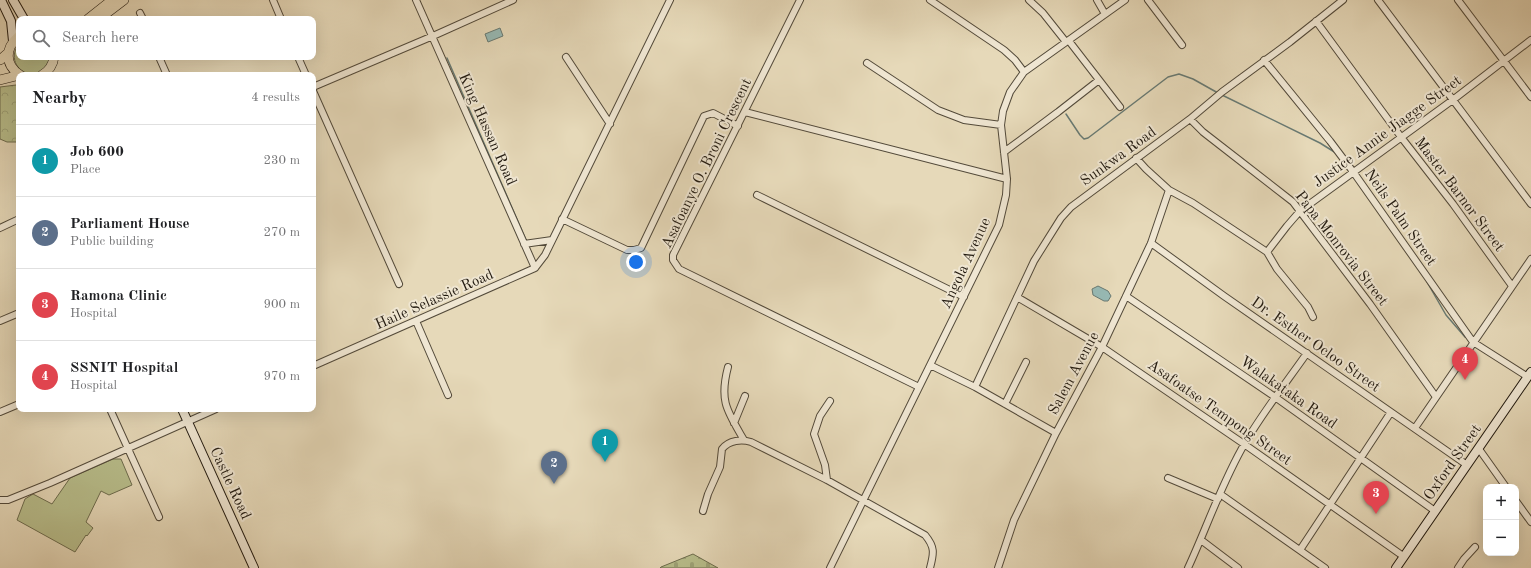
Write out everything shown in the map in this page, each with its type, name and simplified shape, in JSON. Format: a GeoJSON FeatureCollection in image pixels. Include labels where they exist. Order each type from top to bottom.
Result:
{"type":"FeatureCollection","features":[{"type":"Feature","properties":{"kind":"main road"},"geometry":{"type":"LineString","coordinates":[[0,60],[8,54],[16,38],[11,21],[1,0]]}},
{"type":"Feature","properties":{"kind":"main road"},"geometry":{"type":"LineString","coordinates":[[13,0],[22,16]]}},
{"type":"Feature","properties":{"kind":"main road"},"geometry":{"type":"LineString","coordinates":[[92,16],[112,0]]}},
{"type":"Feature","properties":{"kind":"main road"},"geometry":{"type":"LineString","coordinates":[[103,16],[124,0]]}},
{"type":"Feature","properties":{"kind":"main road"},"geometry":{"type":"LineString","coordinates":[[8,54],[11,66],[17,72]]}},
{"type":"Feature","properties":{"kind":"main road"},"geometry":{"type":"LineString","coordinates":[[47,72],[53,60]]}},
{"type":"Feature","properties":{"kind":"main road"},"geometry":{"type":"LineString","coordinates":[[0,80],[16,76]]}},
{"type":"Feature","properties":{"kind":"main road","name":"Oxford Street"},"geometry":{"type":"LineString","coordinates":[[1396,568],[1529,375]]}},
{"type":"Feature","properties":{"kind":"main road","name":"Castle Road"},"geometry":{"type":"LineString","coordinates":[[183,412],[254,568]]}},
{"type":"Feature","properties":{"kind":"street"},"geometry":{"type":"LineString","coordinates":[[273,0],[280,16]]}},
{"type":"Feature","properties":{"kind":"street","name":"King Hassan Road"},"geometry":{"type":"LineString","coordinates":[[416,0],[535,268]]}},
{"type":"Feature","properties":{"kind":"street"},"geometry":{"type":"LineString","coordinates":[[316,86],[513,0]]}},
{"type":"Feature","properties":{"kind":"street"},"geometry":{"type":"LineString","coordinates":[[535,268],[545,255],[670,0]]}},
{"type":"Feature","properties":{"kind":"street","name":"Asafoanye O. Broni Crescent"},"geometry":{"type":"LineString","coordinates":[[800,0],[673,255],[673,260],[679,268],[919,387]]}},
{"type":"Feature","properties":{"kind":"street"},"geometry":{"type":"LineString","coordinates":[[930,0],[1004,50],[1024,72]]}},
{"type":"Feature","properties":{"kind":"street"},"geometry":{"type":"LineString","coordinates":[[1029,0],[1068,41],[1120,107]]}},
{"type":"Feature","properties":{"kind":"street"},"geometry":{"type":"LineString","coordinates":[[1097,0],[1105,14]]}},
{"type":"Feature","properties":{"kind":"street","name":"Angola Avenue"},"geometry":{"type":"LineString","coordinates":[[830,568],[999,224],[1006,195],[1007,179],[1001,125],[1006,100],[1015,83],[1024,72],[1125,0]]}},
{"type":"Feature","properties":{"kind":"street"},"geometry":{"type":"LineString","coordinates":[[1148,0],[1182,45]]}},
{"type":"Feature","properties":{"kind":"street","name":"Sunkwa Road"},"geometry":{"type":"LineString","coordinates":[[974,387],[1034,261],[1061,218],[1070,207],[1190,119],[1220,94],[1343,0]]}},
{"type":"Feature","properties":{"kind":"street"},"geometry":{"type":"LineString","coordinates":[[1378,0],[1454,99],[1531,204]]}},
{"type":"Feature","properties":{"kind":"street"},"geometry":{"type":"LineString","coordinates":[[1458,0],[1531,97]]}},
{"type":"Feature","properties":{"kind":"street","name":"Master Barnor Street"},"geometry":{"type":"LineString","coordinates":[[1316,21],[1401,137],[1453,204],[1512,286]]}},
{"type":"Feature","properties":{"kind":"street","name":"Justice Annie Jiagge Street"},"geometry":{"type":"LineString","coordinates":[[1267,252],[1286,226],[1300,211],[1454,99],[1531,40]]}},
{"type":"Feature","properties":{"kind":"street"},"geometry":{"type":"LineString","coordinates":[[566,57],[610,124]]}},
{"type":"Feature","properties":{"kind":"street"},"geometry":{"type":"LineString","coordinates":[[161,60],[166,72]]}},
{"type":"Feature","properties":{"kind":"street"},"geometry":{"type":"LineString","coordinates":[[299,60],[305,72]]}},
{"type":"Feature","properties":{"kind":"street","name":"Neils Palm Street"},"geometry":{"type":"LineString","coordinates":[[1264,60],[1354,173],[1474,342],[1529,375]]}},
{"type":"Feature","properties":{"kind":"street"},"geometry":{"type":"LineString","coordinates":[[867,63],[938,110],[964,120],[1001,125]]}},
{"type":"Feature","properties":{"kind":"street"},"geometry":{"type":"LineString","coordinates":[[1004,152],[1099,80]]}},
{"type":"Feature","properties":{"kind":"street"},"geometry":{"type":"LineString","coordinates":[[316,98],[399,284]]}},
{"type":"Feature","properties":{"kind":"street"},"geometry":{"type":"LineString","coordinates":[[745,112],[1007,179]]}},
{"type":"Feature","properties":{"kind":"street"},"geometry":{"type":"LineString","coordinates":[[562,218],[627,250],[641,248],[704,116],[713,113],[738,126]]}},
{"type":"Feature","properties":{"kind":"street","name":"Papa Monrovia Street"},"geometry":{"type":"LineString","coordinates":[[1190,119],[1203,132],[1282,192],[1300,211],[1383,322],[1436,397]]}},
{"type":"Feature","properties":{"kind":"street"},"geometry":{"type":"LineString","coordinates":[[1136,158],[1169,190],[1193,203],[1267,252],[1277,269],[1308,307],[1313,317]]}},
{"type":"Feature","properties":{"kind":"street","name":"Salem Avenue"},"geometry":{"type":"LineString","coordinates":[[998,568],[1014,520],[1056,433],[1102,347],[1151,243],[1169,190]]}},
{"type":"Feature","properties":{"kind":"street"},"geometry":{"type":"LineString","coordinates":[[757,195],[964,297]]}},
{"type":"Feature","properties":{"kind":"street"},"geometry":{"type":"LineString","coordinates":[[0,228],[16,220]]}},
{"type":"Feature","properties":{"kind":"street"},"geometry":{"type":"LineString","coordinates":[[524,244],[552,240]]}},
{"type":"Feature","properties":{"kind":"street","name":"Dr. Esther Ocloo Street"},"geometry":{"type":"LineString","coordinates":[[1151,243],[1224,296],[1415,428],[1467,466]]}},
{"type":"Feature","properties":{"kind":"street"},"geometry":{"type":"LineString","coordinates":[[1415,428],[1531,260]]}},
{"type":"Feature","properties":{"kind":"street","name":"Haile Selassie Road"},"geometry":{"type":"LineString","coordinates":[[316,365],[535,268]]}},
{"type":"Feature","properties":{"kind":"street","name":"Walakataka Road"},"geometry":{"type":"LineString","coordinates":[[1126,296],[1276,397],[1435,511]]}},
{"type":"Feature","properties":{"kind":"street","name":"Asafoatse Tempong Street"},"geometry":{"type":"LineString","coordinates":[[1017,297],[1102,347],[1244,444],[1403,556]]}},
{"type":"Feature","properties":{"kind":"street"},"geometry":{"type":"LineString","coordinates":[[0,321],[16,314]]}},
{"type":"Feature","properties":{"kind":"street"},"geometry":{"type":"LineString","coordinates":[[416,321],[448,395]]}},
{"type":"Feature","properties":{"kind":"street"},"geometry":{"type":"LineString","coordinates":[[1188,568],[1219,496],[1244,444],[1307,353]]}},
{"type":"Feature","properties":{"kind":"street"},"geometry":{"type":"LineString","coordinates":[[1005,404],[1026,362]]}},
{"type":"Feature","properties":{"kind":"street"},"geometry":{"type":"LineString","coordinates":[[930,365],[974,387],[1056,433]]}},
{"type":"Feature","properties":{"kind":"street"},"geometry":{"type":"LineString","coordinates":[[728,367],[724,384],[727,409],[744,440]]}},
{"type":"Feature","properties":{"kind":"street"},"geometry":{"type":"LineString","coordinates":[[734,423],[745,396]]}},
{"type":"Feature","properties":{"kind":"street"},"geometry":{"type":"LineString","coordinates":[[827,480],[825,465],[814,434],[820,416],[830,401]]}},
{"type":"Feature","properties":{"kind":"street"},"geometry":{"type":"LineString","coordinates":[[0,412],[16,405]]}},
{"type":"Feature","properties":{"kind":"street"},"geometry":{"type":"LineString","coordinates":[[111,412],[160,517]]}},
{"type":"Feature","properties":{"kind":"street"},"geometry":{"type":"LineString","coordinates":[[0,500],[8,500],[210,412]]}},
{"type":"Feature","properties":{"kind":"street"},"geometry":{"type":"LineString","coordinates":[[1300,550],[1391,412]]}},
{"type":"Feature","properties":{"kind":"street"},"geometry":{"type":"LineString","coordinates":[[703,512],[708,494],[720,467],[722,449],[724,446],[735,441],[744,440],[751,442],[827,480],[925,535],[932,543],[934,552],[930,568]]}},
{"type":"Feature","properties":{"kind":"street"},"geometry":{"type":"LineString","coordinates":[[1479,449],[1504,484]]}},
{"type":"Feature","properties":{"kind":"street"},"geometry":{"type":"LineString","coordinates":[[1168,478],[1219,496],[1325,568]]}},
{"type":"Feature","properties":{"kind":"street"},"geometry":{"type":"LineString","coordinates":[[1519,504],[1531,522]]}},
{"type":"Feature","properties":{"kind":"street"},"geometry":{"type":"LineString","coordinates":[[1201,540],[1238,568]]}},
{"type":"Feature","properties":{"kind":"street"},"geometry":{"type":"LineString","coordinates":[[1458,568],[1475,547]]}},
{"type":"Feature","properties":{"kind":"green space"},"geometry":{"type":"Polygon","coordinates":[[[16,50],[16,60],[50,60],[47,67],[41,72],[25,72],[19,68],[15,61],[16,50]]]}},
{"type":"Feature","properties":{"kind":"green space"},"geometry":{"type":"Polygon","coordinates":[[[16,85],[16,142],[7,142],[0,139],[0,87],[16,85]]]}},
{"type":"Feature","properties":{"kind":"green space"},"geometry":{"type":"Polygon","coordinates":[[[113,459],[121,459],[132,485],[109,495],[101,491],[86,522],[93,528],[87,536],[86,535],[75,552],[17,520],[25,499],[33,494],[52,504],[70,478],[113,459]]]}},
{"type":"Feature","properties":{"kind":"green space"},"geometry":{"type":"Polygon","coordinates":[[[693,554],[718,568],[660,568],[661,567],[693,554]]]}},
{"type":"Feature","properties":{"kind":"water"},"geometry":{"type":"Polygon","coordinates":[[[500,28],[503,36],[488,42],[485,34],[500,28]]]}},
{"type":"Feature","properties":{"kind":"water"},"geometry":{"type":"Polygon","coordinates":[[[1098,286],[1108,291],[1111,296],[1108,301],[1104,301],[1093,295],[1092,289],[1098,286]]]}},
{"type":"Feature","properties":{"kind":"waterway"},"geometry":{"type":"LineString","coordinates":[[447,58],[526,240]]}},
{"type":"Feature","properties":{"kind":"waterway"},"geometry":{"type":"LineString","coordinates":[[1066,114],[1084,139],[1088,138],[1168,77],[1179,74],[1193,79],[1218,93]]}},
{"type":"Feature","properties":{"kind":"waterway"},"geometry":{"type":"LineString","coordinates":[[1222,95],[1320,143],[1336,153]]}},
{"type":"Feature","properties":{"kind":"waterway"},"geometry":{"type":"LineString","coordinates":[[1427,282],[1446,315],[1465,337]]}},
{"type":"Feature","properties":{"kind":"place","name":"SSNIT Hospital"},"geometry":{"type":"Point","coordinates":[1465,380]}},
{"type":"Feature","properties":{"kind":"place","name":"Job 600"},"geometry":{"type":"Point","coordinates":[605,462]}},
{"type":"Feature","properties":{"kind":"place","name":"Parliament House"},"geometry":{"type":"Point","coordinates":[554,484]}},
{"type":"Feature","properties":{"kind":"place","name":"Ramona Clinic"},"geometry":{"type":"Point","coordinates":[1376,514]}}]}
